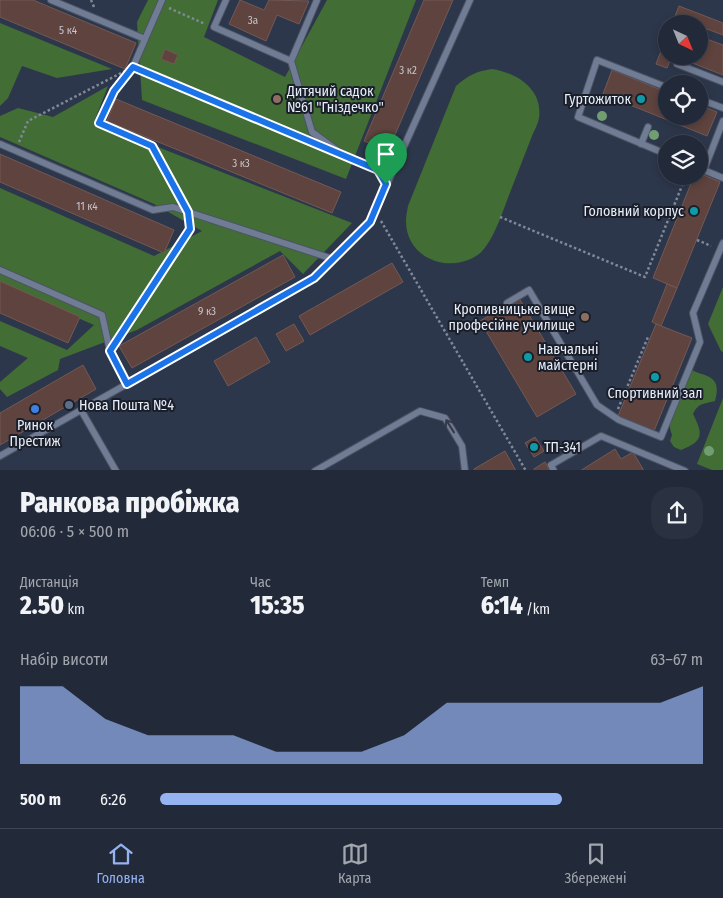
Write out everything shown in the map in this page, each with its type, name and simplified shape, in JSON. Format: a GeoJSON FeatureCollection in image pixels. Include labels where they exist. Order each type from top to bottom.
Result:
{"type":"FeatureCollection","features":[{"type":"Feature","properties":{"kind":"lane"},"geometry":{"type":"LineString","coordinates":[[51,0],[145,39]]}},
{"type":"Feature","properties":{"kind":"lane"},"geometry":{"type":"LineString","coordinates":[[226,0],[214,27],[291,61]]}},
{"type":"Feature","properties":{"kind":"lane"},"geometry":{"type":"LineString","coordinates":[[317,0],[291,61],[312,132],[347,157]]}},
{"type":"Feature","properties":{"kind":"lane"},"geometry":{"type":"LineString","coordinates":[[0,456],[314,278],[370,222],[470,0]]}},
{"type":"Feature","properties":{"kind":"lane"},"geometry":{"type":"LineString","coordinates":[[161,2],[133,67],[378,170],[386,184]]}},
{"type":"Feature","properties":{"kind":"lane"},"geometry":{"type":"LineString","coordinates":[[658,84],[597,60],[578,117],[658,151]]}},
{"type":"Feature","properties":{"kind":"lane"},"geometry":{"type":"LineString","coordinates":[[679,65],[723,82]]}},
{"type":"Feature","properties":{"kind":"lane"},"geometry":{"type":"LineString","coordinates":[[708,102],[723,108]]}},
{"type":"Feature","properties":{"kind":"lane"},"geometry":{"type":"LineString","coordinates":[[708,154],[723,121]]}},
{"type":"Feature","properties":{"kind":"lane"},"geometry":{"type":"LineString","coordinates":[[641,144],[648,127]]}},
{"type":"Feature","properties":{"kind":"lane"},"geometry":{"type":"LineString","coordinates":[[0,144],[153,210],[173,207],[333,259]]}},
{"type":"Feature","properties":{"kind":"lane"},"geometry":{"type":"LineString","coordinates":[[708,172],[723,178]]}},
{"type":"Feature","properties":{"kind":"lane"},"geometry":{"type":"LineString","coordinates":[[506,303],[529,290],[597,405],[615,417],[662,437],[700,342],[693,313],[723,243]]}},
{"type":"Feature","properties":{"kind":"lane"},"geometry":{"type":"LineString","coordinates":[[0,270],[102,315],[110,351],[127,384]]}},
{"type":"Feature","properties":{"kind":"lane"},"geometry":{"type":"LineString","coordinates":[[81,410],[116,470]]}},
{"type":"Feature","properties":{"kind":"lane"},"geometry":{"type":"LineString","coordinates":[[315,470],[420,411],[444,418],[462,446],[465,470]]}},
{"type":"Feature","properties":{"kind":"lane"},"geometry":{"type":"LineString","coordinates":[[554,470],[551,466],[601,436],[685,470]]}},
{"type":"Feature","properties":{"kind":"path"},"geometry":{"type":"LineString","coordinates":[[161,2],[214,27]]}},
{"type":"Feature","properties":{"kind":"path"},"geometry":{"type":"LineString","coordinates":[[15,151],[28,121],[133,67]]}},
{"type":"Feature","properties":{"kind":"path"},"geometry":{"type":"LineString","coordinates":[[110,351],[190,229],[188,212],[152,146],[99,123],[114,91],[133,67]]}},
{"type":"Feature","properties":{"kind":"path"},"geometry":{"type":"LineString","coordinates":[[500,217],[645,277],[682,185]]}},
{"type":"Feature","properties":{"kind":"path"},"geometry":{"type":"LineString","coordinates":[[375,210],[526,470]]}},
{"type":"Feature","properties":{"kind":"path"},"geometry":{"type":"LineString","coordinates":[[696,240],[704,242]]}},
{"type":"Feature","properties":{"kind":"path"},"geometry":{"type":"LineString","coordinates":[[615,417],[648,337]]}},
{"type":"Feature","properties":{"kind":"green space"},"geometry":{"type":"Polygon","coordinates":[[[148,0],[218,0],[204,37],[285,77],[327,0],[416,0],[346,179],[142,100],[137,22],[148,0]]]}},
{"type":"Feature","properties":{"kind":"green space"},"geometry":{"type":"Polygon","coordinates":[[[0,23],[112,69],[57,78],[22,66],[8,98],[0,106],[0,23]]]}},
{"type":"Feature","properties":{"kind":"green space"},"geometry":{"type":"Polygon","coordinates":[[[492,69],[510,74],[526,84],[532,91],[537,99],[539,108],[538,123],[498,224],[484,249],[468,260],[455,263],[443,263],[432,260],[421,254],[413,245],[408,234],[406,215],[408,206],[456,86],[473,74],[492,69]]]}},
{"type":"Feature","properties":{"kind":"green space"},"geometry":{"type":"Polygon","coordinates":[[[108,86],[94,122],[352,223],[303,274],[280,251],[137,330],[60,359],[58,370],[7,397],[0,389],[0,382],[28,358],[0,346],[0,321],[67,350],[94,325],[0,284],[0,188],[154,256],[202,231],[154,204],[0,137],[0,116],[18,108],[53,117],[108,86]]]}},
{"type":"Feature","properties":{"kind":"green space"},"geometry":{"type":"Polygon","coordinates":[[[723,287],[723,352],[708,324],[723,287]]]}},
{"type":"Feature","properties":{"kind":"green space"},"geometry":{"type":"Polygon","coordinates":[[[692,370],[711,378],[714,381],[717,392],[715,401],[702,404],[695,410],[693,414],[700,432],[698,440],[681,450],[674,447],[670,441],[672,435],[670,426],[671,409],[692,370]]]}},
{"type":"Feature","properties":{"kind":"green space"},"geometry":{"type":"Polygon","coordinates":[[[723,398],[723,470],[712,470],[697,464],[723,398]]]}},
{"type":"Feature","properties":{"kind":"building"},"geometry":{"type":"Polygon","coordinates":[[[0,0],[33,0],[136,43],[125,69],[0,17],[0,0]]]}},
{"type":"Feature","properties":{"kind":"building"},"geometry":{"type":"Polygon","coordinates":[[[240,0],[264,10],[269,0],[309,1],[299,24],[277,15],[266,41],[229,24],[240,0]]]}},
{"type":"Feature","properties":{"kind":"building"},"geometry":{"type":"Polygon","coordinates":[[[424,0],[453,0],[388,151],[364,141],[424,0]]]}},
{"type":"Feature","properties":{"kind":"building"},"geometry":{"type":"Polygon","coordinates":[[[679,6],[702,15],[676,15],[679,6]]]}},
{"type":"Feature","properties":{"kind":"building"},"geometry":{"type":"Polygon","coordinates":[[[708,17],[723,23],[723,35],[708,29],[708,17]]]}},
{"type":"Feature","properties":{"kind":"building"},"geometry":{"type":"Polygon","coordinates":[[[708,39],[723,45],[723,75],[697,65],[708,65],[708,39]]]}},
{"type":"Feature","properties":{"kind":"building"},"geometry":{"type":"Polygon","coordinates":[[[165,49],[178,55],[174,64],[161,59],[165,49]]]}},
{"type":"Feature","properties":{"kind":"building","name":"Гуртожиток"},"geometry":{"type":"Polygon","coordinates":[[[612,70],[658,89],[658,116],[603,94],[612,70]]]}},
{"type":"Feature","properties":{"kind":"building"},"geometry":{"type":"Polygon","coordinates":[[[116,99],[341,192],[332,213],[107,121],[116,99]]]}},
{"type":"Feature","properties":{"kind":"building","name":"Гуртожиток"},"geometry":{"type":"Polygon","coordinates":[[[708,108],[717,112],[707,135],[680,125],[708,125],[708,108]]]}},
{"type":"Feature","properties":{"kind":"building"},"geometry":{"type":"Polygon","coordinates":[[[0,154],[174,230],[164,253],[0,182],[0,154]]]}},
{"type":"Feature","properties":{"kind":"building","name":"Головний корпус"},"geometry":{"type":"Polygon","coordinates":[[[708,177],[720,182],[677,288],[653,278],[690,185],[708,185],[708,177]]]}},
{"type":"Feature","properties":{"kind":"building"},"geometry":{"type":"Polygon","coordinates":[[[283,255],[295,277],[132,368],[119,346],[283,255]]]}},
{"type":"Feature","properties":{"kind":"building"},"geometry":{"type":"Polygon","coordinates":[[[392,263],[403,282],[310,335],[299,316],[392,263]]]}},
{"type":"Feature","properties":{"kind":"building"},"geometry":{"type":"Polygon","coordinates":[[[0,281],[80,317],[68,343],[0,313],[0,281]]]}},
{"type":"Feature","properties":{"kind":"building"},"geometry":{"type":"Polygon","coordinates":[[[667,284],[677,288],[661,326],[652,322],[667,284]]]}},
{"type":"Feature","properties":{"kind":"building","name":"Навчальні майстерні"},"geometry":{"type":"Polygon","coordinates":[[[519,298],[576,394],[537,417],[480,321],[519,298]]]}},
{"type":"Feature","properties":{"kind":"building"},"geometry":{"type":"Polygon","coordinates":[[[294,324],[304,341],[286,351],[276,334],[294,324]]]}},
{"type":"Feature","properties":{"kind":"building","name":"Спортивний зал"},"geometry":{"type":"Polygon","coordinates":[[[656,324],[692,338],[654,431],[618,416],[656,324]]]}},
{"type":"Feature","properties":{"kind":"building"},"geometry":{"type":"Polygon","coordinates":[[[256,337],[270,362],[228,386],[214,361],[256,337]]]}},
{"type":"Feature","properties":{"kind":"building","name":"Ринок Престиж"},"geometry":{"type":"Polygon","coordinates":[[[83,365],[96,389],[0,445],[0,413],[83,365]]]}},
{"type":"Feature","properties":{"kind":"building","name":"ТП-341"},"geometry":{"type":"Polygon","coordinates":[[[535,437],[544,451],[534,457],[525,443],[535,437]]]}},
{"type":"Feature","properties":{"kind":"building"},"geometry":{"type":"Polygon","coordinates":[[[615,449],[621,459],[633,452],[643,470],[582,470],[615,449]]]}},
{"type":"Feature","properties":{"kind":"building"},"geometry":{"type":"Polygon","coordinates":[[[505,451],[515,470],[474,470],[505,451]]]}},
{"type":"Feature","properties":{"kind":"building"},"geometry":{"type":"Polygon","coordinates":[[[545,462],[549,470],[534,470],[545,462]]]}},
{"type":"Feature","properties":{"kind":"place","name":"Дитячий садок №61 \"Гніздечко\""},"geometry":{"type":"Point","coordinates":[277,99]}},
{"type":"Feature","properties":{"kind":"place","name":"Гуртожиток"},"geometry":{"type":"Point","coordinates":[641,99]}},
{"type":"Feature","properties":{"kind":"place","name":"Головний корпус"},"geometry":{"type":"Point","coordinates":[694,211]}},
{"type":"Feature","properties":{"kind":"place","name":"Кропивницьке вище професійне училище"},"geometry":{"type":"Point","coordinates":[585,317]}},
{"type":"Feature","properties":{"kind":"place","name":"Навчальні майстерні"},"geometry":{"type":"Point","coordinates":[528,357]}},
{"type":"Feature","properties":{"kind":"place","name":"Спортивний зал"},"geometry":{"type":"Point","coordinates":[655,377]}},
{"type":"Feature","properties":{"kind":"place","name":"Нова Пошта №4"},"geometry":{"type":"Point","coordinates":[69,405]}},
{"type":"Feature","properties":{"kind":"place","name":"Ринок Престиж"},"geometry":{"type":"Point","coordinates":[35,409]}},
{"type":"Feature","properties":{"kind":"place","name":"ТП-341"},"geometry":{"type":"Point","coordinates":[534,447]}},
{"type":"Feature","properties":{"kind":"route"},"geometry":{"type":"LineString","coordinates":[[133,67],[378,170],[386,184],[370,222],[314,278],[127,384],[110,351],[190,229],[188,212],[152,146],[99,123],[114,91],[133,67]]}}]}
